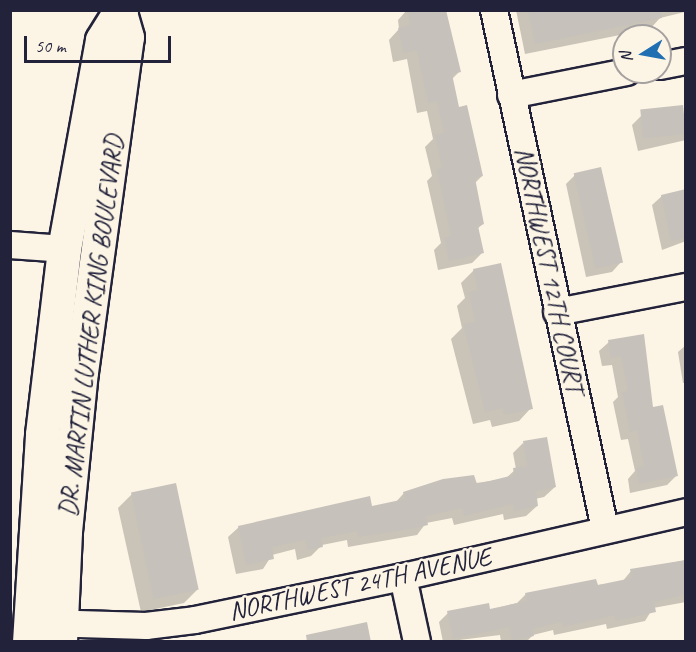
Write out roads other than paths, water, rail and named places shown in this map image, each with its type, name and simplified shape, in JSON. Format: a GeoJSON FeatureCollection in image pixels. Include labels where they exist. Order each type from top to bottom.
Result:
{"type":"FeatureCollection","features":[{"type":"Feature","properties":{"kind":"main road","name":"DR. MARTIN LUTHER KING BOULEVARD"},"geometry":{"type":"LineString","coordinates":[[45,632],[42,434],[64,249],[102,40],[121,12]]}},
{"type":"Feature","properties":{"kind":"main road","name":"DR. MARTIN LUTHER KING BOULEVARD"},"geometry":{"type":"LineString","coordinates":[[45,632],[127,37],[121,12]]}},
{"type":"Feature","properties":{"kind":"street","name":"NORTHWEST 12TH COURT"},"geometry":{"type":"LineString","coordinates":[[494,10],[605,529]]}},
{"type":"Feature","properties":{"kind":"street"},"geometry":{"type":"LineString","coordinates":[[511,95],[612,75]]}},
{"type":"Feature","properties":{"kind":"street"},"geometry":{"type":"LineString","coordinates":[[10,245],[64,249]]}},
{"type":"Feature","properties":{"kind":"street"},"geometry":{"type":"LineString","coordinates":[[557,312],[686,287]]}},
{"type":"Feature","properties":{"kind":"street","name":"NORTHWEST 24TH AVENUE"},"geometry":{"type":"LineString","coordinates":[[45,632],[146,626],[195,620],[403,577],[686,512]]}},
{"type":"Feature","properties":{"kind":"street"},"geometry":{"type":"LineString","coordinates":[[403,577],[417,642]]}}]}
